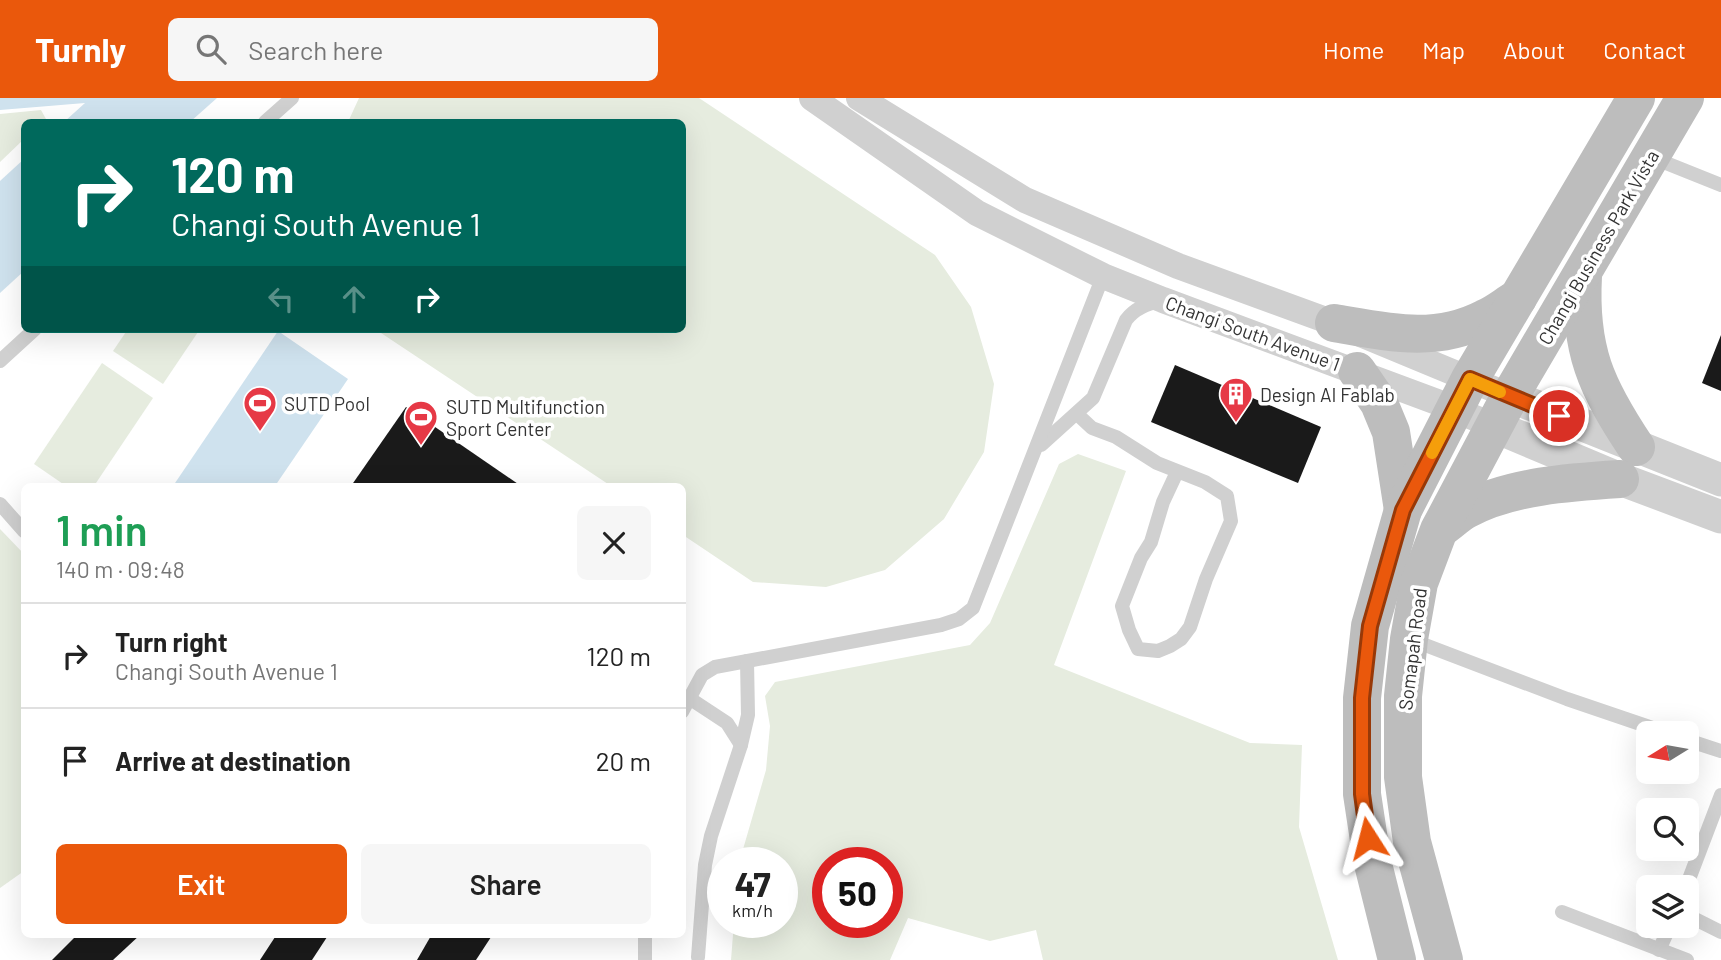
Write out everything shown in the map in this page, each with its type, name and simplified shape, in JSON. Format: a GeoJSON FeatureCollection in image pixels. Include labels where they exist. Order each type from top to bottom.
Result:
{"type":"FeatureCollection","features":[{"type":"Feature","properties":{"kind":"main road"},"geometry":{"type":"LineString","coordinates":[[1462,394],[1636,98]]}},
{"type":"Feature","properties":{"kind":"main road","name":"Changi Business Park Vista"},"geometry":{"type":"LineString","coordinates":[[1503,411],[1685,98]]}},
{"type":"Feature","properties":{"kind":"main road"},"geometry":{"type":"LineString","coordinates":[[1440,530],[1467,510],[1500,497],[1628,463],[1612,411],[1592,366],[1583,328],[1583,274]]}},
{"type":"Feature","properties":{"kind":"main road"},"geometry":{"type":"LineString","coordinates":[[1334,323],[1395,333],[1432,335],[1458,330],[1486,318],[1520,296]]}},
{"type":"Feature","properties":{"kind":"main road"},"geometry":{"type":"LineString","coordinates":[[1357,371],[1379,403],[1391,432],[1403,510]]}},
{"type":"Feature","properties":{"kind":"main road","name":"Somapah Road"},"geometry":{"type":"LineString","coordinates":[[1397,960],[1372,860],[1362,794],[1362,698],[1370,626],[1403,510],[1462,394]]}},
{"type":"Feature","properties":{"kind":"main road","name":"Somapah Road"},"geometry":{"type":"LineString","coordinates":[[1444,960],[1412,842],[1403,777],[1403,696],[1409,639],[1419,583],[1440,530],[1503,411]]}},
{"type":"Feature","properties":{"kind":"street","name":"Changi South Avenue 1"},"geometry":{"type":"LineString","coordinates":[[812,98],[976,213],[1104,276],[1357,371],[1462,394]]}},
{"type":"Feature","properties":{"kind":"street","name":"Changi South Avenue 1"},"geometry":{"type":"LineString","coordinates":[[859,98],[1025,200],[1178,266],[1334,323],[1462,394],[1628,463],[1721,517]]}},
{"type":"Feature","properties":{"kind":"street","name":"Changi South Avenue 1"},"geometry":{"type":"LineString","coordinates":[[1628,463],[1721,480]]}},
{"type":"Feature","properties":{"kind":"lane"},"geometry":{"type":"LineString","coordinates":[[268,119],[292,98]]}},
{"type":"Feature","properties":{"kind":"lane"},"geometry":{"type":"LineString","coordinates":[[1651,157],[1721,186]]}},
{"type":"Feature","properties":{"kind":"lane"},"geometry":{"type":"LineString","coordinates":[[741,745],[727,723],[686,705],[702,675],[715,667],[958,620],[973,608],[980,597],[1104,276]]}},
{"type":"Feature","properties":{"kind":"lane"},"geometry":{"type":"LineString","coordinates":[[1033,455],[1093,398],[1131,313],[1163,300]]}},
{"type":"Feature","properties":{"kind":"lane"},"geometry":{"type":"LineString","coordinates":[[0,361],[31,333]]}},
{"type":"Feature","properties":{"kind":"lane"},"geometry":{"type":"LineString","coordinates":[[1077,414],[1092,428],[1116,437],[1142,455],[1205,482],[1227,496],[1231,521],[1206,579],[1190,627],[1181,639],[1170,646],[1158,651],[1138,649],[1122,606],[1140,558],[1151,542],[1163,502],[1177,472]]}},
{"type":"Feature","properties":{"kind":"lane"},"geometry":{"type":"LineString","coordinates":[[0,504],[21,528]]}},
{"type":"Feature","properties":{"kind":"lane"},"geometry":{"type":"LineString","coordinates":[[1409,639],[1636,722]]}},
{"type":"Feature","properties":{"kind":"lane"},"geometry":{"type":"LineString","coordinates":[[698,957],[705,865],[711,836],[748,715],[747,661]]}},
{"type":"Feature","properties":{"kind":"lane"},"geometry":{"type":"LineString","coordinates":[[1699,744],[1721,751]]}},
{"type":"Feature","properties":{"kind":"lane"},"geometry":{"type":"LineString","coordinates":[[1691,875],[1721,795]]}},
{"type":"Feature","properties":{"kind":"lane"},"geometry":{"type":"LineString","coordinates":[[1562,912],[1687,960]]}},
{"type":"Feature","properties":{"kind":"lane"},"geometry":{"type":"LineString","coordinates":[[1699,921],[1721,932]]}},
{"type":"Feature","properties":{"kind":"lane"},"geometry":{"type":"LineString","coordinates":[[645,938],[645,956],[660,960]]}},
{"type":"Feature","properties":{"kind":"lane"},"geometry":{"type":"LineString","coordinates":[[1659,950],[1664,938]]}},
{"type":"Feature","properties":{"kind":"shaded area"},"geometry":{"type":"Polygon","coordinates":[[[359,98],[699,98],[935,255],[971,307],[994,384],[984,452],[944,519],[885,570],[826,587],[753,582],[686,537],[686,483],[606,483],[381,333],[686,333],[686,119],[349,119],[359,98]]]}},
{"type":"Feature","properties":{"kind":"shaded area"},"geometry":{"type":"Polygon","coordinates":[[[41,110],[46,119],[21,119],[21,142],[0,162],[0,114],[41,110]]]}},
{"type":"Feature","properties":{"kind":"shaded area"},"geometry":{"type":"Polygon","coordinates":[[[125,333],[197,333],[163,384],[113,351],[125,333]]]}},
{"type":"Feature","properties":{"kind":"shaded area"},"geometry":{"type":"Polygon","coordinates":[[[102,363],[153,398],[96,483],[62,483],[34,464],[102,363]]]}},
{"type":"Feature","properties":{"kind":"shaded area"},"geometry":{"type":"Polygon","coordinates":[[[1078,454],[1126,471],[1054,665],[1250,743],[1302,745],[1299,827],[1338,960],[1043,960],[1036,930],[990,941],[908,918],[903,930],[903,847],[812,847],[812,938],[899,938],[890,960],[731,960],[733,938],[798,938],[798,847],[744,847],[766,770],[770,726],[765,696],[775,682],[970,645],[990,623],[1059,464],[1078,454]]]}},
{"type":"Feature","properties":{"kind":"shaded area"},"geometry":{"type":"Polygon","coordinates":[[[0,529],[21,551],[21,873],[0,888],[0,529]]]}},
{"type":"Feature","properties":{"kind":"water"},"geometry":{"type":"Polygon","coordinates":[[[0,98],[217,98],[193,119],[67,119],[85,103],[0,110],[0,98]]]}},
{"type":"Feature","properties":{"kind":"water"},"geometry":{"type":"Polygon","coordinates":[[[21,162],[21,274],[0,293],[0,181],[21,162]]]}},
{"type":"Feature","properties":{"kind":"water","name":"SUTD Pool"},"geometry":{"type":"Polygon","coordinates":[[[277,333],[281,333],[348,379],[277,483],[175,483],[277,333]]]}},
{"type":"Feature","properties":{"kind":"building"},"geometry":{"type":"Polygon","coordinates":[[[1721,335],[1721,391],[1702,383],[1721,335]]]}},
{"type":"Feature","properties":{"kind":"building","name":"Design AI Fablab"},"geometry":{"type":"Polygon","coordinates":[[[1175,365],[1321,427],[1298,483],[1151,422],[1175,365]]]}},
{"type":"Feature","properties":{"kind":"building","name":"SUTD Multifunction Sport Center"},"geometry":{"type":"Polygon","coordinates":[[[406,407],[517,483],[353,483],[406,407]]]}},
{"type":"Feature","properties":{"kind":"building"},"geometry":{"type":"Polygon","coordinates":[[[74,938],[137,938],[113,960],[52,960],[74,938]]]}},
{"type":"Feature","properties":{"kind":"building"},"geometry":{"type":"Polygon","coordinates":[[[274,938],[326,938],[312,960],[260,960],[274,938]]]}},
{"type":"Feature","properties":{"kind":"building"},"geometry":{"type":"Polygon","coordinates":[[[430,938],[490,938],[476,960],[417,960],[430,938]]]}},
{"type":"Feature","properties":{"kind":"slow traffic"},"geometry":{"type":"LineString","coordinates":[[1432,453],[1470,379],[1500,392]]}},
{"type":"Feature","properties":{"kind":"place","name":"Design AI Fablab"},"geometry":{"type":"Point","coordinates":[1236,424]}},
{"type":"Feature","properties":{"kind":"place","name":"SUTD Pool"},"geometry":{"type":"Point","coordinates":[260,433]}},
{"type":"Feature","properties":{"kind":"place","name":"SUTD Multifunction Sport Center"},"geometry":{"type":"Point","coordinates":[421,447]}},
{"type":"Feature","properties":{"kind":"route"},"geometry":{"type":"LineString","coordinates":[[1368,838],[1362,794],[1362,698],[1370,626],[1403,510],[1470,379],[1559,416]]}}]}
